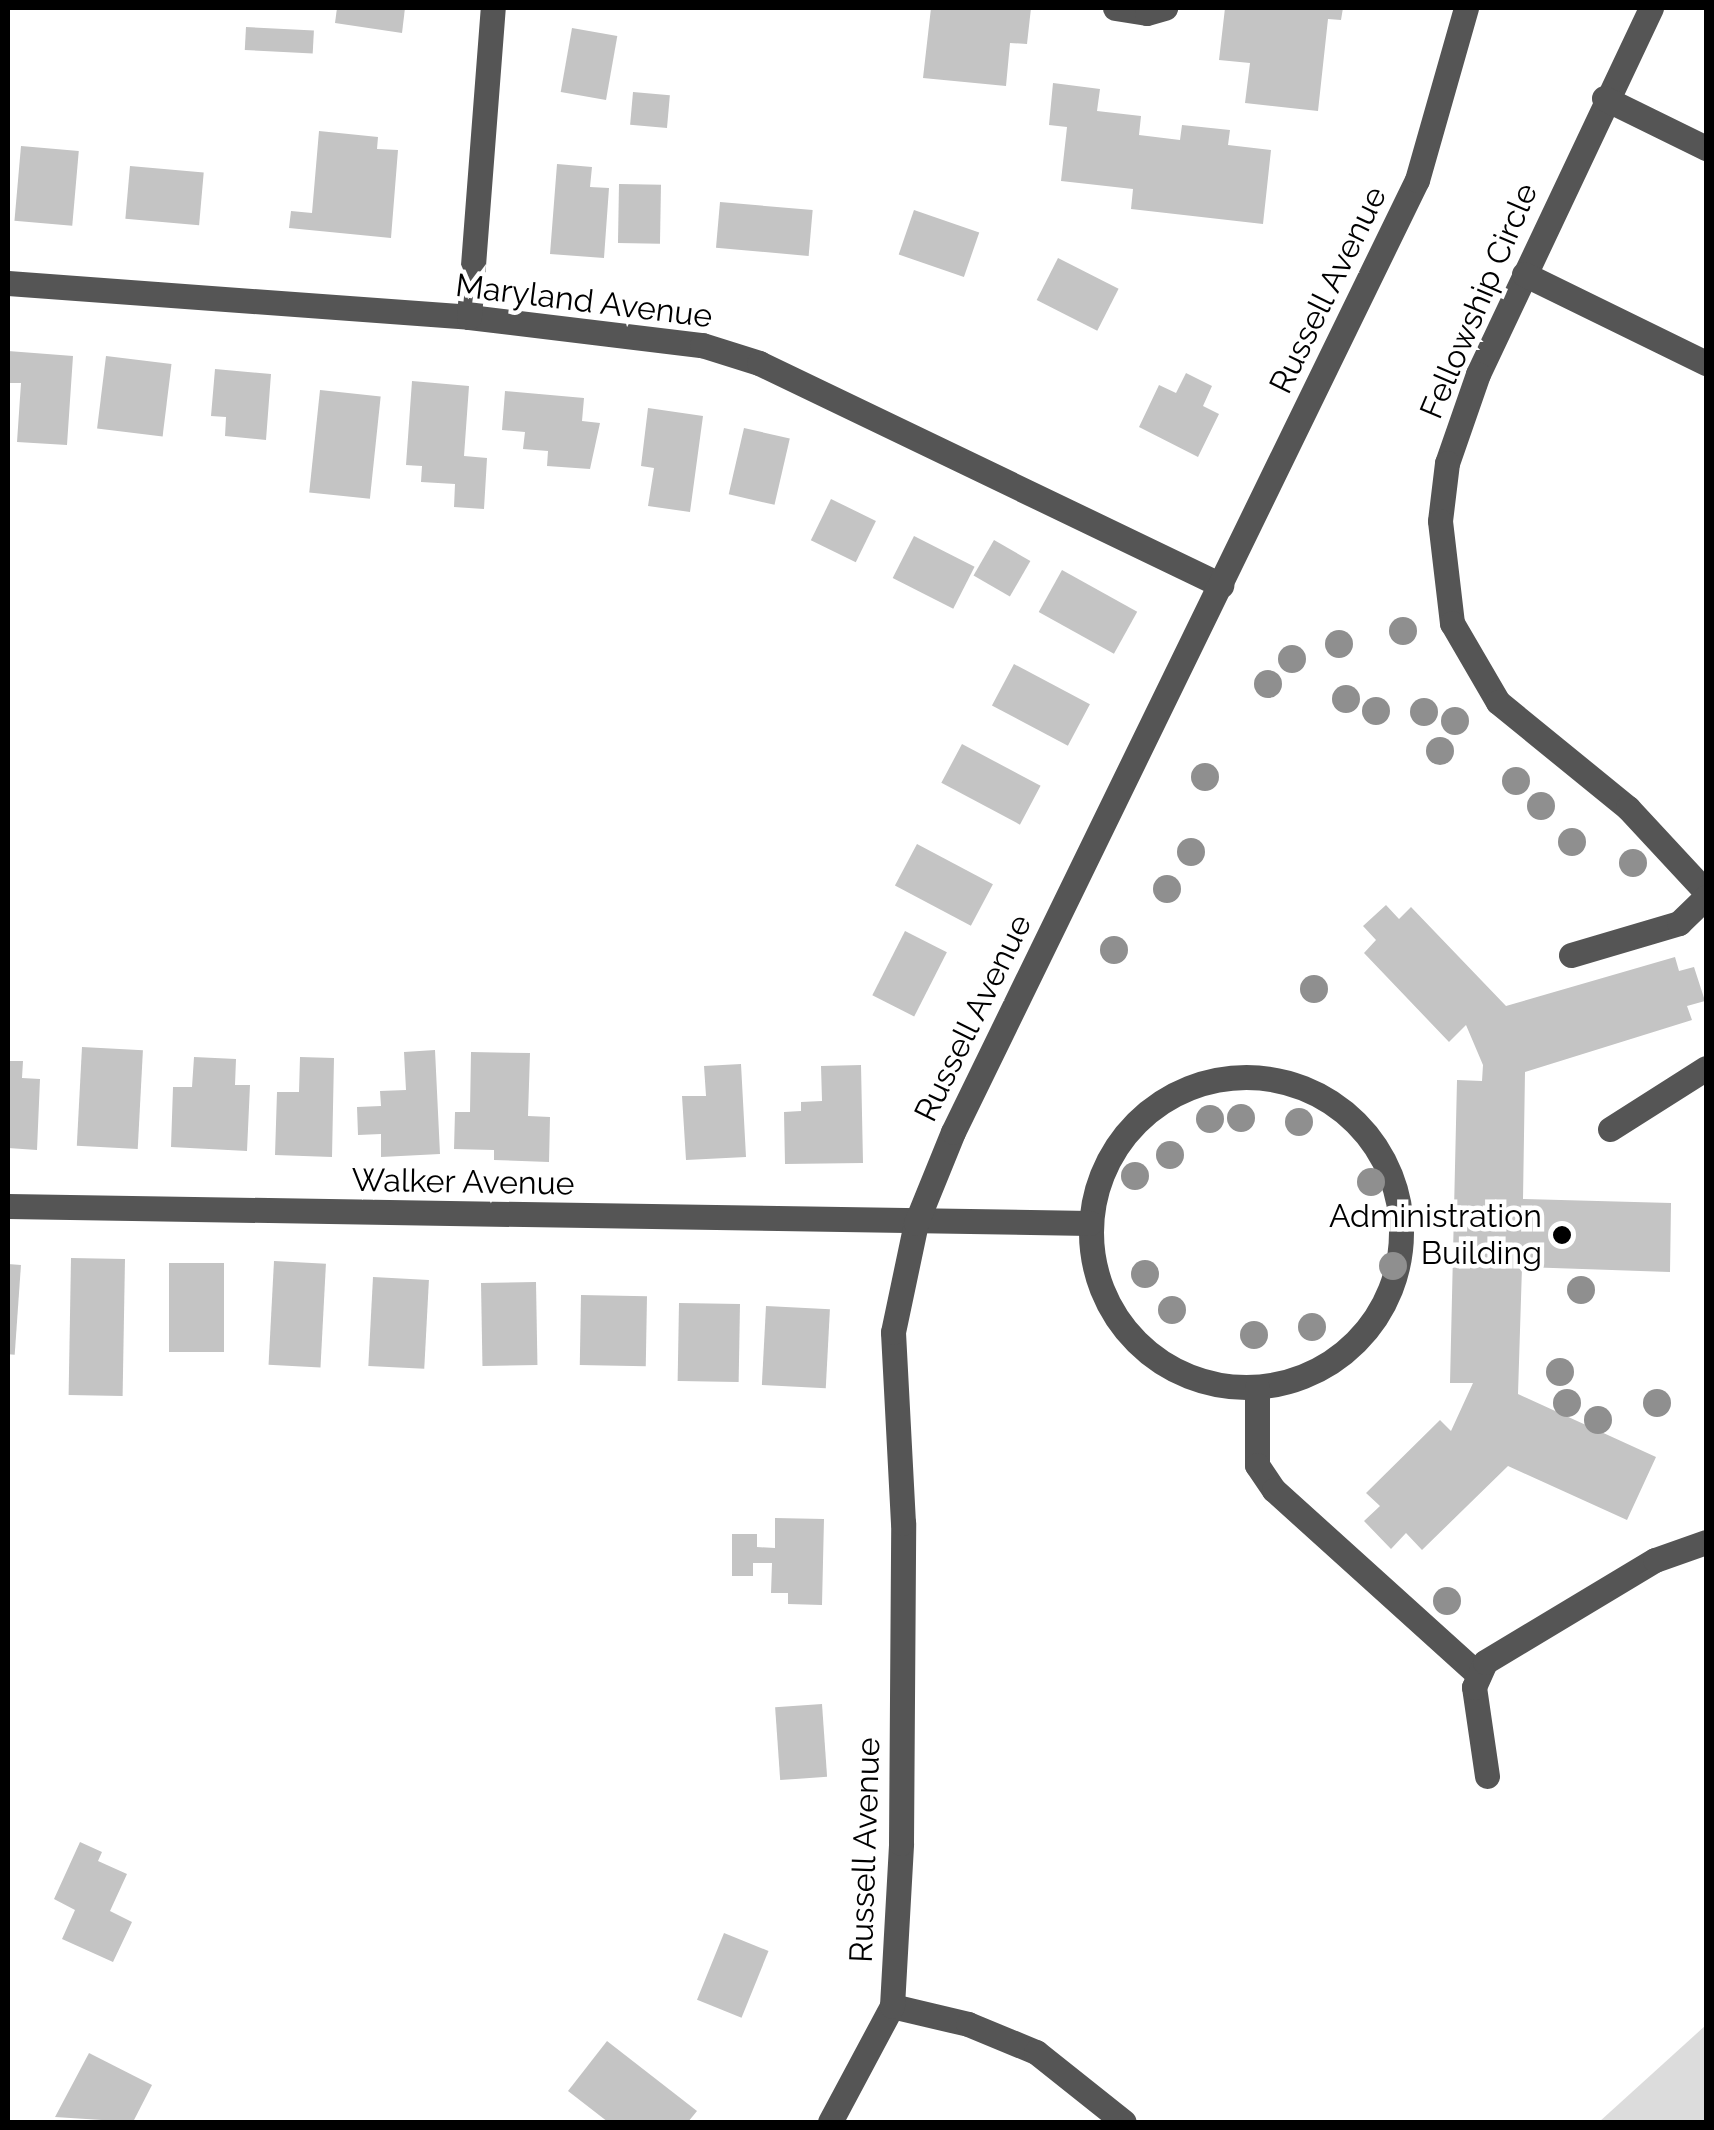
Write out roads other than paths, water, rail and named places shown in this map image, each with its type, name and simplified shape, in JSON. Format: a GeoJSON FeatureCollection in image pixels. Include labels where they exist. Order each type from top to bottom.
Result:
{"type":"FeatureCollection","features":[{"type":"Feature","properties":{"kind":"street"},"geometry":{"type":"LineString","coordinates":[[468,317],[493,8]]}},
{"type":"Feature","properties":{"kind":"street"},"geometry":{"type":"LineString","coordinates":[[1115,8],[1148,14],[1165,8]]}},
{"type":"Feature","properties":{"kind":"street","name":"Russell Avenue"},"geometry":{"type":"LineString","coordinates":[[830,2122],[892,2006],[901,1843],[903,1523],[893,1332],[916,1223],[954,1132],[1417,180],[1466,8]]}},
{"type":"Feature","properties":{"kind":"street","name":"Fellowship Circle"},"geometry":{"type":"LineString","coordinates":[[1651,8],[1604,98],[1524,274],[1446,463],[1440,521],[1452,622],[1498,702],[1628,808],[1706,895]]}},
{"type":"Feature","properties":{"kind":"street"},"geometry":{"type":"LineString","coordinates":[[1604,98],[1706,148]]}},
{"type":"Feature","properties":{"kind":"street"},"geometry":{"type":"LineString","coordinates":[[1524,274],[1706,364]]}},
{"type":"Feature","properties":{"kind":"street","name":"Maryland Avenue"},"geometry":{"type":"LineString","coordinates":[[8,283],[468,317],[702,345],[760,363],[1221,585]]}},
{"type":"Feature","properties":{"kind":"street"},"geometry":{"type":"LineString","coordinates":[[1571,954],[1679,923],[1706,895]]}},
{"type":"Feature","properties":{"kind":"street"},"geometry":{"type":"LineString","coordinates":[[1610,1128],[1706,1068]]}},
{"type":"Feature","properties":{"kind":"street"},"geometry":{"type":"LineString","coordinates":[[1266,1078],[1326,1098],[1354,1120],[1390,1174],[1399,1201],[1402,1236],[1392,1288],[1351,1348],[1296,1380],[1257,1388],[1178,1373],[1144,1348],[1107,1304],[1090,1223],[1094,1196],[1116,1144],[1163,1100],[1196,1084],[1266,1078]]}},
{"type":"Feature","properties":{"kind":"street","name":"Walker Avenue"},"geometry":{"type":"LineString","coordinates":[[8,1206],[1090,1223]]}},
{"type":"Feature","properties":{"kind":"street"},"geometry":{"type":"LineString","coordinates":[[1257,1388],[1257,1466],[1274,1490],[1479,1675]]}},
{"type":"Feature","properties":{"kind":"street"},"geometry":{"type":"LineString","coordinates":[[1487,1776],[1475,1718],[1479,1675],[1485,1662],[1655,1560],[1706,1542]]}},
{"type":"Feature","properties":{"kind":"street"},"geometry":{"type":"LineString","coordinates":[[892,2006],[968,2024],[1036,2052],[1124,2122]]}},
{"type":"Feature","properties":{"kind":"place","name":"Administration Building"},"geometry":{"type":"Point","coordinates":[1562,1235]}}]}
